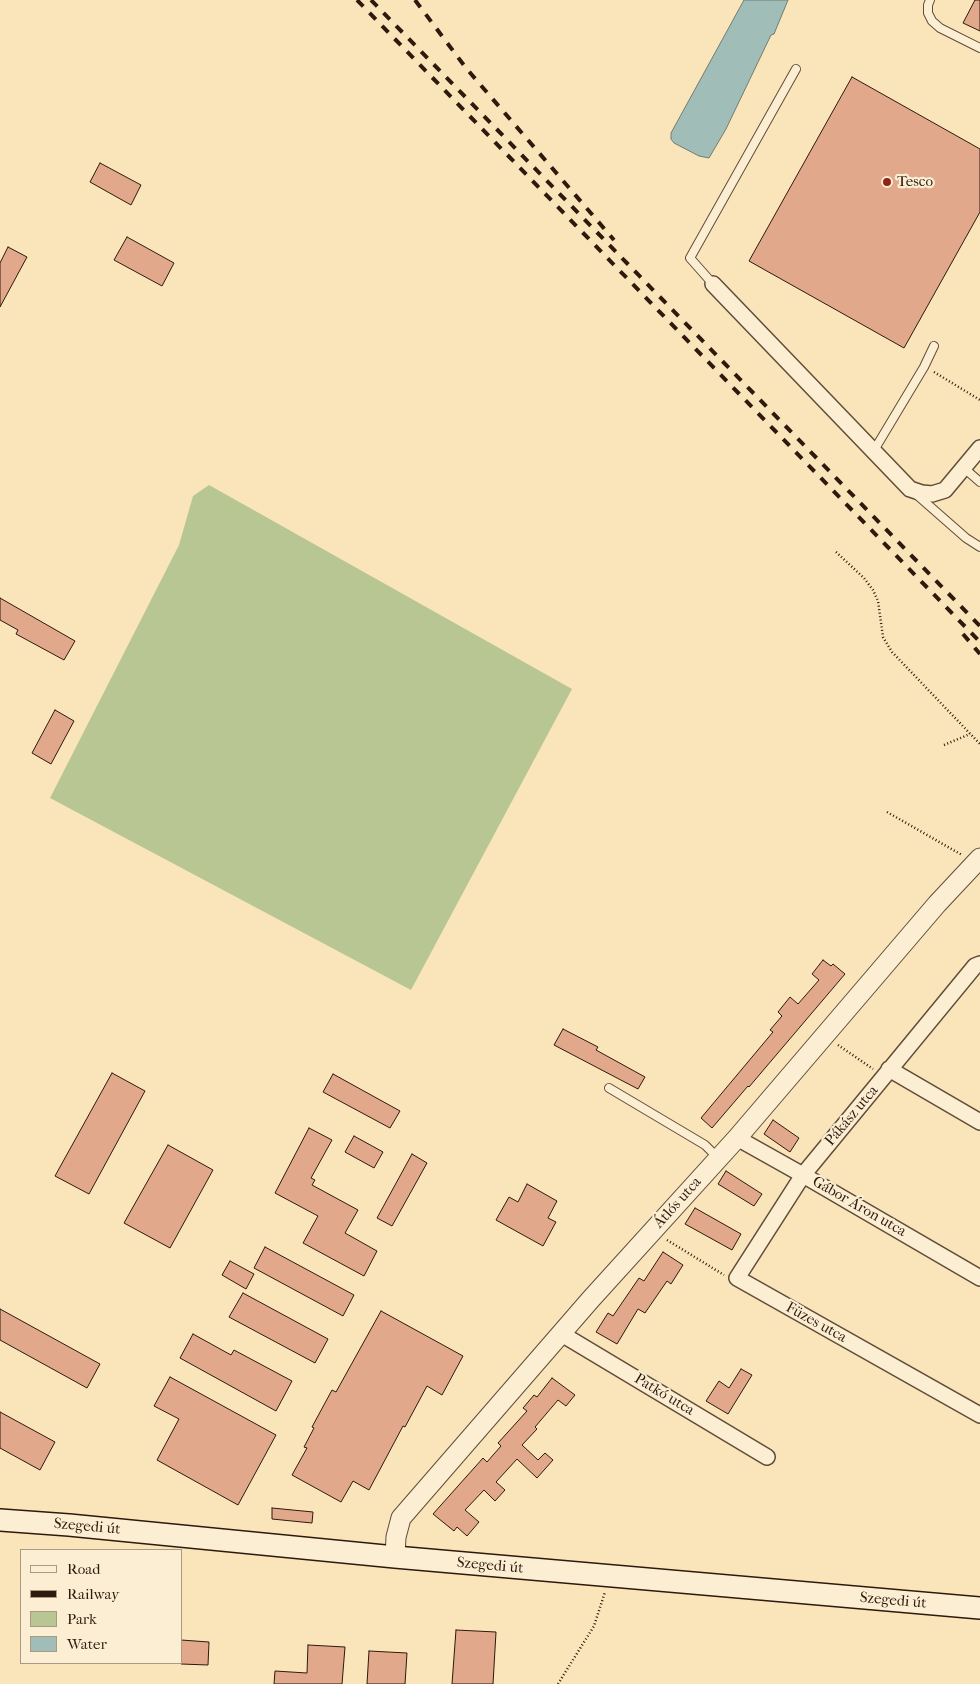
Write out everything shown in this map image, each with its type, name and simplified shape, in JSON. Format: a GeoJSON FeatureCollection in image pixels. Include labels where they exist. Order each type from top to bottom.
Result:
{"type":"FeatureCollection","features":[{"type":"Feature","properties":{"kind":"main road","name":"Szegedi út"},"geometry":{"type":"LineString","coordinates":[[0,1520],[980,1608]]}},
{"type":"Feature","properties":{"kind":"street"},"geometry":{"type":"LineString","coordinates":[[713,284],[910,489],[922,493],[932,494],[940,492],[949,486],[980,448]]}},
{"type":"Feature","properties":{"kind":"street","name":"Átlós utca"},"geometry":{"type":"LineString","coordinates":[[396,1557],[396,1537],[401,1518],[560,1334],[737,1138],[824,1035],[979,859]]}},
{"type":"Feature","properties":{"kind":"street","name":"Pákász utca"},"geometry":{"type":"LineString","coordinates":[[737,1278],[804,1174],[975,966],[980,964]]}},
{"type":"Feature","properties":{"kind":"street"},"geometry":{"type":"LineString","coordinates":[[887,1073],[980,1122]]}},
{"type":"Feature","properties":{"kind":"street","name":"Gábor Áron utca"},"geometry":{"type":"LineString","coordinates":[[737,1138],[804,1174],[980,1278]]}},
{"type":"Feature","properties":{"kind":"street","name":"Füzes utca"},"geometry":{"type":"LineString","coordinates":[[737,1278],[980,1415]]}},
{"type":"Feature","properties":{"kind":"street","name":"Patkó utca"},"geometry":{"type":"LineString","coordinates":[[560,1334],[768,1457]]}},
{"type":"Feature","properties":{"kind":"lane"},"geometry":{"type":"LineString","coordinates":[[930,0],[928,13],[940,28],[980,48]]}},
{"type":"Feature","properties":{"kind":"lane"},"geometry":{"type":"LineString","coordinates":[[713,284],[690,258],[796,69]]}},
{"type":"Feature","properties":{"kind":"lane"},"geometry":{"type":"LineString","coordinates":[[873,452],[924,367],[934,346]]}},
{"type":"Feature","properties":{"kind":"lane"},"geometry":{"type":"LineString","coordinates":[[964,468],[980,482]]}},
{"type":"Feature","properties":{"kind":"lane"},"geometry":{"type":"LineString","coordinates":[[910,489],[966,538],[980,547]]}},
{"type":"Feature","properties":{"kind":"lane"},"geometry":{"type":"LineString","coordinates":[[609,1088],[705,1145],[718,1158]]}},
{"type":"Feature","properties":{"kind":"path"},"geometry":{"type":"LineString","coordinates":[[924,367],[980,400]]}},
{"type":"Feature","properties":{"kind":"path"},"geometry":{"type":"LineString","coordinates":[[836,552],[864,578],[873,590],[878,600],[883,637],[892,652],[980,744]]}},
{"type":"Feature","properties":{"kind":"path"},"geometry":{"type":"LineString","coordinates":[[944,744],[970,734]]}},
{"type":"Feature","properties":{"kind":"path"},"geometry":{"type":"LineString","coordinates":[[887,812],[979,859]]}},
{"type":"Feature","properties":{"kind":"path"},"geometry":{"type":"LineString","coordinates":[[824,1035],[887,1073]]}},
{"type":"Feature","properties":{"kind":"path"},"geometry":{"type":"LineString","coordinates":[[653,1232],[730,1278],[737,1278]]}},
{"type":"Feature","properties":{"kind":"path"},"geometry":{"type":"LineString","coordinates":[[558,1684],[594,1626],[609,1576]]}},
{"type":"Feature","properties":{"kind":"green space"},"geometry":{"type":"Polygon","coordinates":[[[209,485],[572,689],[411,990],[50,798],[179,545],[193,496],[209,485]]]}},
{"type":"Feature","properties":{"kind":"water"},"geometry":{"type":"Polygon","coordinates":[[[744,0],[788,0],[774,34],[771,35],[726,129],[709,158],[699,156],[674,143],[671,139],[671,133],[744,0]]]}},
{"type":"Feature","properties":{"kind":"building"},"geometry":{"type":"Polygon","coordinates":[[[975,0],[980,0],[980,31],[963,23],[975,0]]]}},
{"type":"Feature","properties":{"kind":"building","name":"Tesco"},"geometry":{"type":"Polygon","coordinates":[[[852,77],[980,149],[980,212],[904,348],[749,261],[852,77]]]}},
{"type":"Feature","properties":{"kind":"building"},"geometry":{"type":"Polygon","coordinates":[[[100,163],[141,185],[131,205],[90,182],[100,163]]]}},
{"type":"Feature","properties":{"kind":"building"},"geometry":{"type":"Polygon","coordinates":[[[127,237],[174,263],[162,286],[114,260],[127,237]]]}},
{"type":"Feature","properties":{"kind":"building"},"geometry":{"type":"Polygon","coordinates":[[[8,247],[27,257],[0,307],[0,263],[8,247]]]}},
{"type":"Feature","properties":{"kind":"building"},"geometry":{"type":"Polygon","coordinates":[[[0,598],[75,641],[64,660],[16,634],[18,630],[0,620],[0,598]]]}},
{"type":"Feature","properties":{"kind":"building"},"geometry":{"type":"Polygon","coordinates":[[[55,710],[74,721],[51,764],[32,753],[55,710]]]}},
{"type":"Feature","properties":{"kind":"building"},"geometry":{"type":"Polygon","coordinates":[[[823,960],[831,966],[833,964],[845,974],[712,1128],[701,1118],[773,1032],[770,1030],[782,1016],[778,1012],[790,997],[798,1004],[819,980],[812,974],[823,960]]]}},
{"type":"Feature","properties":{"kind":"building"},"geometry":{"type":"Polygon","coordinates":[[[563,1029],[598,1047],[596,1050],[645,1077],[638,1089],[554,1045],[563,1029]]]}},
{"type":"Feature","properties":{"kind":"building"},"geometry":{"type":"Polygon","coordinates":[[[112,1073],[145,1091],[89,1194],[55,1176],[112,1073]]]}},
{"type":"Feature","properties":{"kind":"building"},"geometry":{"type":"Polygon","coordinates":[[[333,1074],[400,1111],[390,1128],[323,1092],[333,1074]]]}},
{"type":"Feature","properties":{"kind":"building"},"geometry":{"type":"Polygon","coordinates":[[[773,1120],[799,1138],[790,1152],[764,1134],[773,1120]]]}},
{"type":"Feature","properties":{"kind":"building"},"geometry":{"type":"Polygon","coordinates":[[[309,1128],[332,1140],[311,1178],[315,1180],[312,1185],[358,1210],[345,1233],[377,1251],[364,1276],[303,1243],[318,1216],[275,1193],[309,1128]]]}},
{"type":"Feature","properties":{"kind":"building"},"geometry":{"type":"Polygon","coordinates":[[[354,1136],[383,1152],[374,1168],[345,1152],[354,1136]]]}},
{"type":"Feature","properties":{"kind":"building"},"geometry":{"type":"Polygon","coordinates":[[[168,1145],[213,1170],[170,1248],[124,1223],[168,1145]]]}},
{"type":"Feature","properties":{"kind":"building"},"geometry":{"type":"Polygon","coordinates":[[[412,1154],[427,1163],[392,1226],[377,1218],[412,1154]]]}},
{"type":"Feature","properties":{"kind":"building"},"geometry":{"type":"Polygon","coordinates":[[[726,1171],[762,1194],[754,1206],[718,1184],[726,1171]]]}},
{"type":"Feature","properties":{"kind":"building"},"geometry":{"type":"Polygon","coordinates":[[[527,1184],[557,1201],[548,1218],[556,1222],[543,1246],[496,1220],[509,1197],[518,1202],[527,1184]]]}},
{"type":"Feature","properties":{"kind":"building"},"geometry":{"type":"Polygon","coordinates":[[[695,1208],[741,1234],[732,1250],[685,1224],[695,1208]]]}},
{"type":"Feature","properties":{"kind":"building"},"geometry":{"type":"Polygon","coordinates":[[[265,1247],[354,1295],[343,1316],[254,1268],[265,1247]]]}},
{"type":"Feature","properties":{"kind":"building"},"geometry":{"type":"Polygon","coordinates":[[[663,1252],[683,1265],[671,1284],[667,1281],[645,1313],[638,1309],[617,1344],[596,1332],[608,1313],[613,1316],[639,1278],[644,1281],[663,1252]]]}},
{"type":"Feature","properties":{"kind":"building"},"geometry":{"type":"Polygon","coordinates":[[[230,1261],[254,1274],[246,1289],[222,1275],[230,1261]]]}},
{"type":"Feature","properties":{"kind":"building"},"geometry":{"type":"Polygon","coordinates":[[[243,1293],[328,1339],[315,1363],[229,1317],[243,1293]]]}},
{"type":"Feature","properties":{"kind":"building"},"geometry":{"type":"Polygon","coordinates":[[[0,1309],[100,1364],[87,1388],[0,1340],[0,1309]]]}},
{"type":"Feature","properties":{"kind":"building"},"geometry":{"type":"Polygon","coordinates":[[[381,1311],[463,1356],[442,1395],[427,1386],[369,1490],[353,1481],[341,1502],[292,1475],[307,1448],[304,1447],[314,1428],[312,1427],[332,1390],[336,1392],[381,1311]]]}},
{"type":"Feature","properties":{"kind":"building"},"geometry":{"type":"Polygon","coordinates":[[[193,1334],[231,1355],[234,1350],[292,1381],[276,1411],[180,1358],[193,1334]]]}},
{"type":"Feature","properties":{"kind":"building"},"geometry":{"type":"Polygon","coordinates":[[[741,1369],[752,1375],[728,1414],[706,1401],[719,1381],[729,1388],[741,1369]]]}},
{"type":"Feature","properties":{"kind":"building"},"geometry":{"type":"Polygon","coordinates":[[[170,1377],[276,1435],[238,1505],[157,1460],[179,1419],[154,1406],[170,1377]]]}},
{"type":"Feature","properties":{"kind":"building"},"geometry":{"type":"Polygon","coordinates":[[[552,1378],[575,1395],[566,1406],[558,1400],[535,1427],[537,1429],[522,1445],[538,1460],[545,1453],[553,1460],[537,1478],[517,1459],[496,1482],[505,1490],[495,1501],[484,1490],[465,1510],[479,1522],[467,1536],[457,1527],[454,1531],[433,1514],[483,1458],[487,1462],[501,1446],[498,1443],[527,1411],[523,1408],[534,1395],[537,1397],[552,1378]]]}},
{"type":"Feature","properties":{"kind":"building"},"geometry":{"type":"Polygon","coordinates":[[[0,1412],[55,1442],[40,1470],[0,1448],[0,1412]]]}},
{"type":"Feature","properties":{"kind":"building"},"geometry":{"type":"Polygon","coordinates":[[[272,1508],[313,1512],[312,1523],[272,1519],[272,1508]]]}},
{"type":"Feature","properties":{"kind":"building"},"geometry":{"type":"Polygon","coordinates":[[[456,1630],[496,1632],[493,1684],[452,1684],[456,1630]]]}},
{"type":"Feature","properties":{"kind":"building"},"geometry":{"type":"Polygon","coordinates":[[[182,1640],[209,1642],[208,1665],[181,1664],[182,1640]]]}},
{"type":"Feature","properties":{"kind":"building"},"geometry":{"type":"Polygon","coordinates":[[[308,1645],[345,1647],[342,1684],[274,1684],[275,1671],[307,1673],[308,1645]]]}},
{"type":"Feature","properties":{"kind":"building"},"geometry":{"type":"Polygon","coordinates":[[[369,1651],[407,1653],[405,1684],[367,1684],[369,1651]]]}},
{"type":"Feature","properties":{"kind":"railway"},"geometry":{"type":"LineString","coordinates":[[357,0],[980,642]]}},
{"type":"Feature","properties":{"kind":"railway"},"geometry":{"type":"LineString","coordinates":[[371,0],[980,626]]}},
{"type":"Feature","properties":{"kind":"railway"},"geometry":{"type":"LineString","coordinates":[[415,0],[466,68],[614,240]]}},
{"type":"Feature","properties":{"kind":"railway"},"geometry":{"type":"LineString","coordinates":[[963,634],[980,654]]}},
{"type":"Feature","properties":{"kind":"place","name":"Tesco"},"geometry":{"type":"Point","coordinates":[887,182]}}]}
